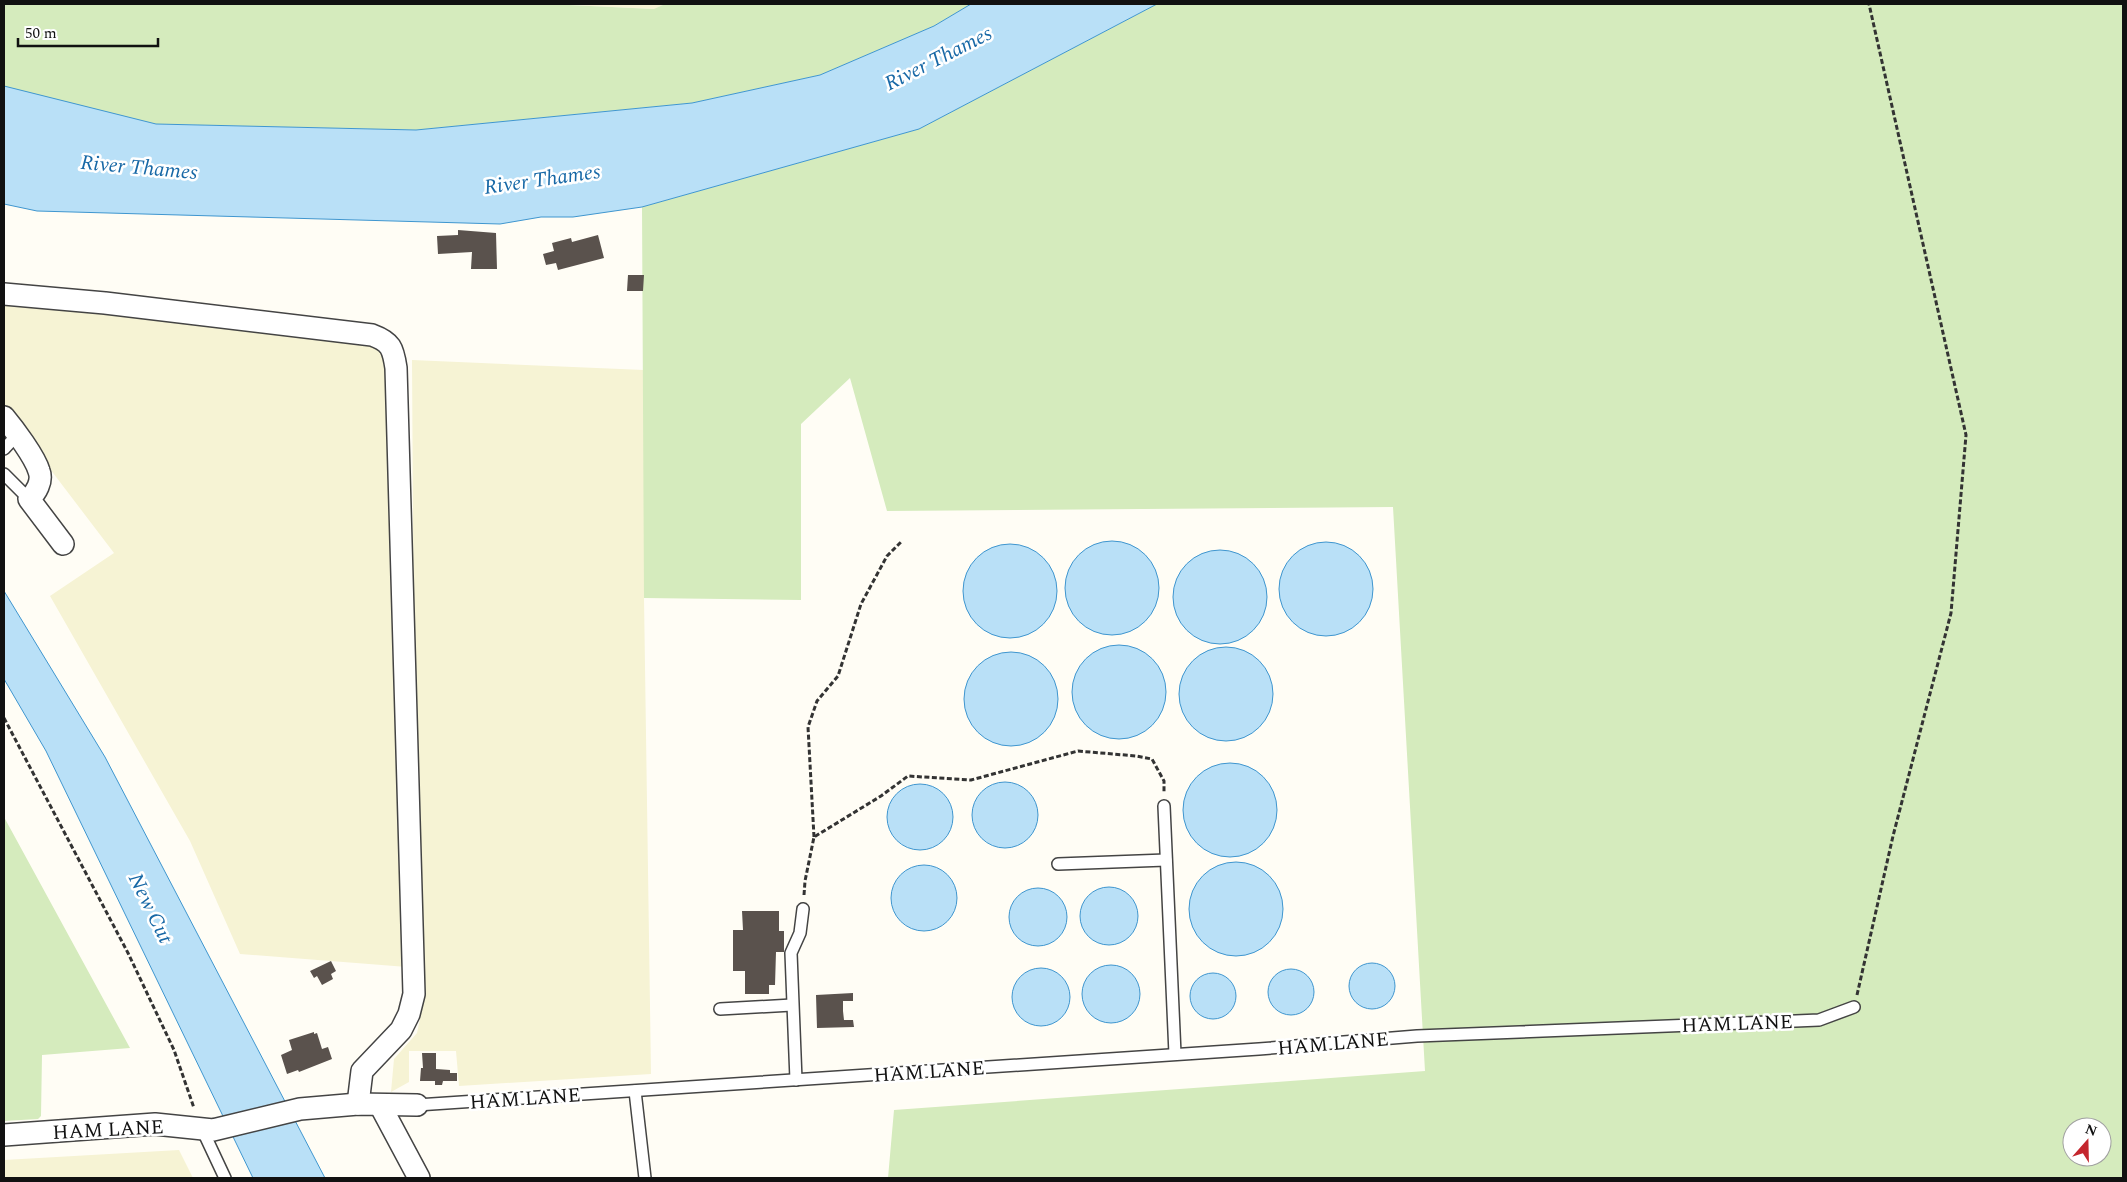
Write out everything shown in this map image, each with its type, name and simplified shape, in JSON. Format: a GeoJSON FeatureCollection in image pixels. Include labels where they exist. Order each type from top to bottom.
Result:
{"type":"FeatureCollection","features":[{"type":"Feature","properties":{"kind":"street"},"geometry":{"type":"LineString","coordinates":[[4,294],[106,303],[372,335],[386,340],[393,352],[396,368],[414,994],[409,1014],[401,1030],[362,1072],[358,1104]]}},
{"type":"Feature","properties":{"kind":"street"},"geometry":{"type":"LineString","coordinates":[[4,417],[10,442],[40,472],[37,492],[29,499],[63,544]]}},
{"type":"Feature","properties":{"kind":"street","name":"HAM LANE"},"geometry":{"type":"LineString","coordinates":[[4,1135],[155,1124],[207,1129],[300,1109],[358,1104],[417,1105]]}},
{"type":"Feature","properties":{"kind":"street"},"geometry":{"type":"LineString","coordinates":[[380,1105],[419,1178]]}},
{"type":"Feature","properties":{"kind":"lane"},"geometry":{"type":"LineString","coordinates":[[4,474],[29,499]]}},
{"type":"Feature","properties":{"kind":"lane"},"geometry":{"type":"LineString","coordinates":[[1164,806],[1175,1054]]}},
{"type":"Feature","properties":{"kind":"lane"},"geometry":{"type":"LineString","coordinates":[[1058,864],[1166,860]]}},
{"type":"Feature","properties":{"kind":"lane"},"geometry":{"type":"LineString","coordinates":[[796,1080],[790,953],[800,933],[803,909]]}},
{"type":"Feature","properties":{"kind":"lane"},"geometry":{"type":"LineString","coordinates":[[720,1009],[792,1005]]}},
{"type":"Feature","properties":{"kind":"lane","name":"HAM LANE"},"geometry":{"type":"LineString","coordinates":[[417,1105],[1417,1036],[1819,1020],[1854,1008]]}},
{"type":"Feature","properties":{"kind":"lane"},"geometry":{"type":"LineString","coordinates":[[635,1091],[646,1178]]}},
{"type":"Feature","properties":{"kind":"lane"},"geometry":{"type":"LineString","coordinates":[[207,1129],[225,1178]]}},
{"type":"Feature","properties":{"kind":"path"},"geometry":{"type":"LineString","coordinates":[[1854,1008],[1893,836],[1951,613],[1966,435],[1869,4]]}},
{"type":"Feature","properties":{"kind":"path"},"geometry":{"type":"LineString","coordinates":[[803,909],[804,881],[814,837],[808,728],[817,700],[838,676],[861,604],[886,556],[901,542]]}},
{"type":"Feature","properties":{"kind":"path"},"geometry":{"type":"LineString","coordinates":[[4,718],[128,953],[174,1050],[207,1129]]}},
{"type":"Feature","properties":{"kind":"path"},"geometry":{"type":"LineString","coordinates":[[814,837],[881,796],[908,776],[971,780],[1078,751],[1152,759],[1164,781],[1164,806]]}},
{"type":"Feature","properties":{"kind":"shaded area"},"geometry":{"type":"Polygon","coordinates":[[[548,4],[665,4],[655,9],[548,4]]]}},
{"type":"Feature","properties":{"kind":"shaded area"},"geometry":{"type":"Polygon","coordinates":[[[4,301],[378,343],[389,361],[407,967],[240,954],[190,841],[50,596],[114,553],[31,444],[4,412],[4,301]]]}},
{"type":"Feature","properties":{"kind":"shaded area"},"geometry":{"type":"Polygon","coordinates":[[[412,360],[644,370],[644,598],[651,1074],[459,1086],[456,1051],[409,1051],[409,1082],[391,1092],[394,1059],[417,1033],[424,1000],[415,851],[412,360]]]}},
{"type":"Feature","properties":{"kind":"shaded area"},"geometry":{"type":"Polygon","coordinates":[[[179,1150],[193,1178],[4,1178],[4,1160],[179,1150]]]}},
{"type":"Feature","properties":{"kind":"green space"},"geometry":{"type":"Polygon","coordinates":[[[4,4],[548,4],[654,9],[665,4],[971,4],[934,26],[820,75],[692,103],[416,130],[156,124],[5,87],[4,4]]]}},
{"type":"Feature","properties":{"kind":"green space"},"geometry":{"type":"Polygon","coordinates":[[[1157,4],[2123,4],[2123,1178],[888,1178],[894,1110],[1425,1071],[1393,507],[887,511],[850,378],[801,424],[801,600],[644,598],[642,207],[919,129],[1157,4]]]}},
{"type":"Feature","properties":{"kind":"green space"},"geometry":{"type":"Polygon","coordinates":[[[4,817],[130,1048],[42,1055],[41,1116],[38,1119],[4,1121],[4,817]]]}},
{"type":"Feature","properties":{"kind":"water","name":"River Thames"},"geometry":{"type":"Polygon","coordinates":[[[971,4],[1157,4],[919,129],[642,207],[573,217],[541,217],[500,224],[37,211],[4,204],[4,86],[156,124],[416,130],[692,103],[820,75],[934,26],[971,4]]]}},
{"type":"Feature","properties":{"kind":"water"},"geometry":{"type":"Polygon","coordinates":[[[1112,541],[1130,545],[1145,555],[1155,570],[1159,588],[1155,606],[1145,621],[1130,631],[1112,635],[1094,631],[1079,621],[1069,606],[1065,588],[1069,570],[1079,555],[1094,545],[1112,541]]]}},
{"type":"Feature","properties":{"kind":"water"},"geometry":{"type":"Polygon","coordinates":[[[1326,542],[1344,546],[1359,556],[1369,571],[1373,589],[1369,607],[1359,622],[1344,632],[1326,636],[1308,632],[1293,622],[1283,607],[1279,589],[1283,571],[1293,556],[1308,546],[1326,542]]]}},
{"type":"Feature","properties":{"kind":"water"},"geometry":{"type":"Polygon","coordinates":[[[1010,544],[1028,548],[1043,558],[1053,573],[1057,591],[1053,609],[1043,624],[1028,634],[1010,638],[992,634],[977,624],[967,609],[963,591],[967,573],[977,558],[992,548],[1010,544]]]}},
{"type":"Feature","properties":{"kind":"water"},"geometry":{"type":"Polygon","coordinates":[[[1220,550],[1238,554],[1253,564],[1263,579],[1267,597],[1263,615],[1253,630],[1238,640],[1220,644],[1202,640],[1187,630],[1177,615],[1173,597],[1177,579],[1187,564],[1202,554],[1220,550]]]}},
{"type":"Feature","properties":{"kind":"water","name":"New Cut"},"geometry":{"type":"Polygon","coordinates":[[[4,591],[105,757],[325,1178],[253,1178],[46,751],[4,679],[4,591]]]}},
{"type":"Feature","properties":{"kind":"water"},"geometry":{"type":"Polygon","coordinates":[[[1119,645],[1137,649],[1152,659],[1162,674],[1166,692],[1162,710],[1152,725],[1137,735],[1119,739],[1101,735],[1086,725],[1076,710],[1072,692],[1076,674],[1086,659],[1101,649],[1119,645]]]}},
{"type":"Feature","properties":{"kind":"water"},"geometry":{"type":"Polygon","coordinates":[[[1226,647],[1244,651],[1259,661],[1269,676],[1273,694],[1269,712],[1259,727],[1244,737],[1226,741],[1208,737],[1193,727],[1183,712],[1179,694],[1183,676],[1193,661],[1208,651],[1226,647]]]}},
{"type":"Feature","properties":{"kind":"water"},"geometry":{"type":"Polygon","coordinates":[[[1011,652],[1029,656],[1044,666],[1054,681],[1058,699],[1054,717],[1044,732],[1029,742],[1011,746],[993,742],[978,732],[968,717],[964,699],[968,681],[978,666],[993,656],[1011,652]]]}},
{"type":"Feature","properties":{"kind":"water"},"geometry":{"type":"Polygon","coordinates":[[[1230,763],[1248,767],[1263,777],[1273,792],[1277,810],[1273,828],[1263,843],[1248,853],[1230,857],[1212,853],[1197,843],[1187,828],[1183,810],[1187,792],[1197,777],[1212,767],[1230,763]]]}},
{"type":"Feature","properties":{"kind":"water"},"geometry":{"type":"Polygon","coordinates":[[[1005,782],[1018,784],[1033,797],[1036,802],[1038,815],[1036,828],[1023,843],[1018,846],[1005,848],[992,846],[977,833],[974,828],[972,815],[974,802],[987,787],[992,784],[1005,782]]]}},
{"type":"Feature","properties":{"kind":"water"},"geometry":{"type":"Polygon","coordinates":[[[920,784],[933,786],[948,799],[951,804],[953,817],[951,830],[938,845],[933,848],[920,850],[907,848],[892,835],[889,830],[887,817],[889,804],[902,789],[907,786],[920,784]]]}},
{"type":"Feature","properties":{"kind":"water"},"geometry":{"type":"Polygon","coordinates":[[[1236,862],[1254,866],[1269,876],[1279,891],[1283,909],[1279,927],[1269,942],[1254,952],[1236,956],[1218,952],[1203,942],[1193,927],[1189,909],[1193,891],[1203,876],[1218,866],[1236,862]]]}},
{"type":"Feature","properties":{"kind":"water"},"geometry":{"type":"Polygon","coordinates":[[[924,865],[937,867],[952,880],[955,885],[957,898],[955,911],[942,926],[937,929],[924,931],[911,929],[896,916],[893,911],[891,898],[893,885],[906,870],[911,867],[924,865]]]}},
{"type":"Feature","properties":{"kind":"water"},"geometry":{"type":"Polygon","coordinates":[[[1109,887],[1120,889],[1133,900],[1138,916],[1136,927],[1125,940],[1109,945],[1098,943],[1085,932],[1080,916],[1082,905],[1093,892],[1109,887]]]}},
{"type":"Feature","properties":{"kind":"water"},"geometry":{"type":"Polygon","coordinates":[[[1038,888],[1049,890],[1062,901],[1067,917],[1065,928],[1054,941],[1038,946],[1027,944],[1014,933],[1009,917],[1011,906],[1022,893],[1038,888]]]}},
{"type":"Feature","properties":{"kind":"water"},"geometry":{"type":"Polygon","coordinates":[[[1377,963],[1389,969],[1394,977],[1394,995],[1389,1003],[1381,1008],[1367,1009],[1355,1003],[1350,995],[1349,981],[1355,969],[1363,964],[1377,963]]]}},
{"type":"Feature","properties":{"kind":"water"},"geometry":{"type":"Polygon","coordinates":[[[1111,965],[1122,967],[1135,978],[1140,994],[1138,1005],[1127,1018],[1111,1023],[1100,1021],[1087,1010],[1082,994],[1084,983],[1095,970],[1111,965]]]}},
{"type":"Feature","properties":{"kind":"water"},"geometry":{"type":"Polygon","coordinates":[[[1041,968],[1052,970],[1065,981],[1070,997],[1068,1008],[1057,1021],[1041,1026],[1030,1024],[1017,1013],[1012,997],[1014,986],[1025,973],[1041,968]]]}},
{"type":"Feature","properties":{"kind":"water"},"geometry":{"type":"Polygon","coordinates":[[[1296,969],[1300,970],[1310,979],[1313,983],[1313,1001],[1304,1011],[1296,1015],[1286,1015],[1278,1011],[1269,1001],[1268,987],[1272,979],[1282,970],[1296,969]]]}},
{"type":"Feature","properties":{"kind":"water"},"geometry":{"type":"Polygon","coordinates":[[[1218,973],[1222,974],[1232,983],[1235,987],[1235,1005],[1226,1015],[1218,1019],[1208,1019],[1200,1015],[1191,1005],[1190,991],[1194,983],[1204,974],[1218,973]]]}},
{"type":"Feature","properties":{"kind":"building"},"geometry":{"type":"Polygon","coordinates":[[[458,230],[496,233],[497,269],[471,269],[472,252],[438,254],[437,236],[458,235],[458,230]]]}},
{"type":"Feature","properties":{"kind":"building"},"geometry":{"type":"Polygon","coordinates":[[[598,235],[604,258],[558,270],[556,263],[546,265],[543,254],[554,251],[552,243],[571,238],[572,242],[598,235]]]}},
{"type":"Feature","properties":{"kind":"building"},"geometry":{"type":"Polygon","coordinates":[[[628,275],[644,275],[643,291],[627,291],[628,275]]]}},
{"type":"Feature","properties":{"kind":"building"},"geometry":{"type":"Polygon","coordinates":[[[742,911],[779,911],[779,931],[784,931],[784,952],[776,952],[775,985],[769,985],[769,994],[745,994],[745,971],[733,971],[733,930],[743,930],[742,911]]]}},
{"type":"Feature","properties":{"kind":"building"},"geometry":{"type":"Polygon","coordinates":[[[331,961],[336,971],[331,974],[333,979],[322,985],[317,976],[314,978],[310,971],[331,961]]]}},
{"type":"Feature","properties":{"kind":"building"},"geometry":{"type":"Polygon","coordinates":[[[853,993],[853,1001],[843,1001],[843,1011],[844,1020],[853,1020],[854,1027],[817,1028],[816,995],[853,993]]]}},
{"type":"Feature","properties":{"kind":"building"},"geometry":{"type":"Polygon","coordinates":[[[314,1032],[314,1034],[317,1033],[322,1049],[328,1047],[332,1059],[299,1072],[298,1070],[287,1074],[281,1055],[292,1050],[289,1040],[314,1032]]]}},
{"type":"Feature","properties":{"kind":"building"},"geometry":{"type":"Polygon","coordinates":[[[422,1053],[436,1053],[436,1069],[450,1070],[450,1073],[457,1073],[457,1081],[443,1081],[442,1085],[435,1085],[435,1081],[420,1081],[421,1068],[423,1068],[422,1053]]]}}]}
